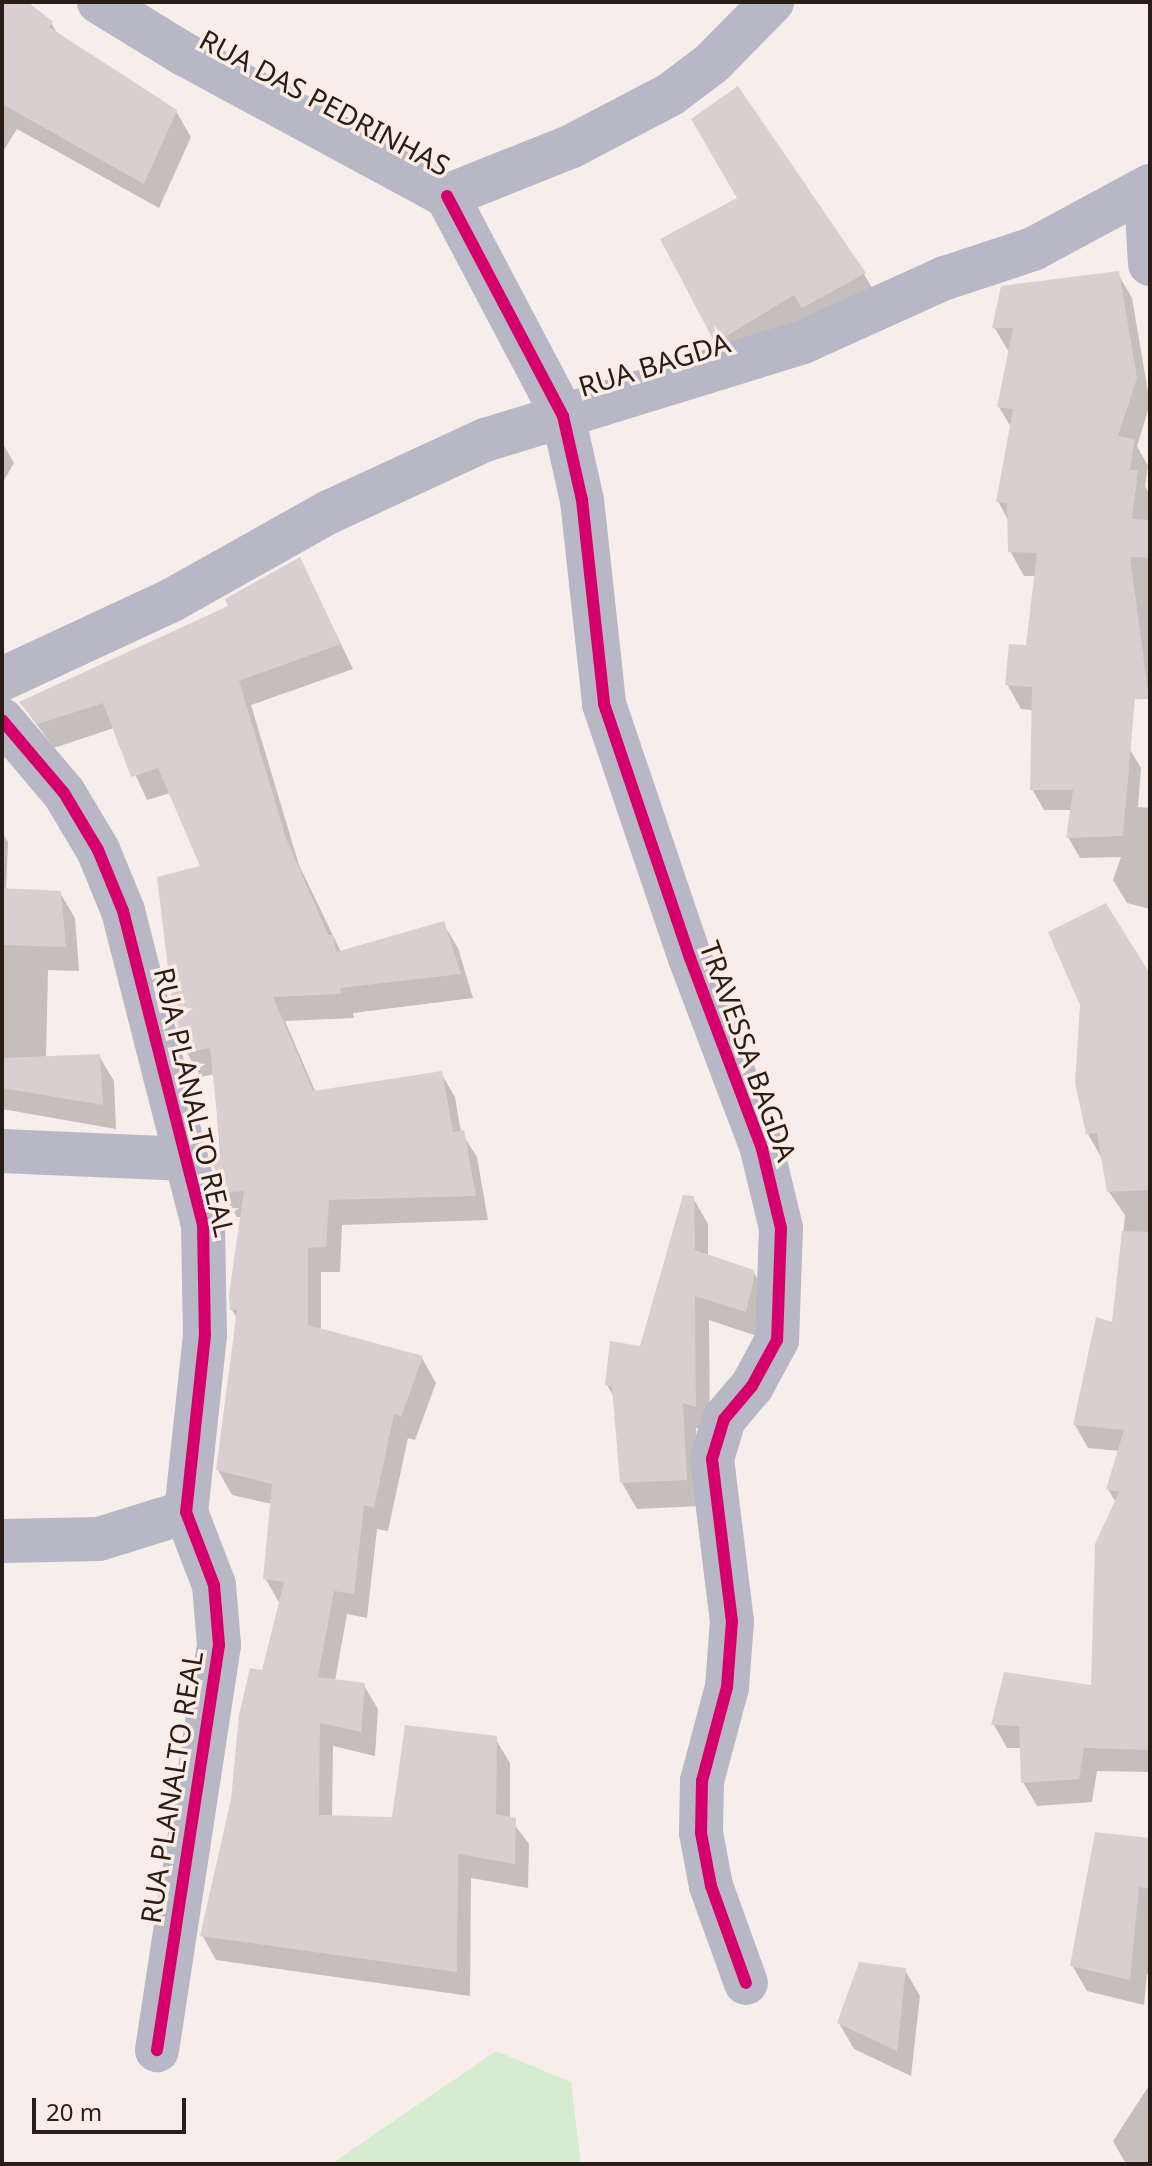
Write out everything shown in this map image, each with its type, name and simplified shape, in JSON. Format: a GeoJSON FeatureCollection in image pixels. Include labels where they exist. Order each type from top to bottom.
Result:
{"type":"FeatureCollection","features":[{"type":"Feature","properties":{"kind":"street","name":"RUA DAS PEDRINHAS"},"geometry":{"type":"LineString","coordinates":[[99,2],[184,54],[447,196],[572,146],[671,94],[712,63],[772,2]]}},
{"type":"Feature","properties":{"kind":"street"},"geometry":{"type":"LineString","coordinates":[[1148,188],[1150,264]]}},
{"type":"Feature","properties":{"kind":"street","name":"RUA BAGDA"},"geometry":{"type":"LineString","coordinates":[[2,679],[172,600],[343,505],[485,440],[803,342],[945,278],[1033,249],[1148,188]]}},
{"type":"Feature","properties":{"kind":"street","name":"TRAVESSA BAGDA"},"geometry":{"type":"LineString","coordinates":[[447,196],[563,416],[582,500],[604,704],[690,958],[762,1149],[781,1228],[777,1340],[752,1386],[724,1419],[712,1459],[732,1621],[727,1687],[702,1781],[701,1833],[711,1886],[746,1983]]}},
{"type":"Feature","properties":{"kind":"street","name":"RUA PLANALTO REAL"},"geometry":{"type":"LineString","coordinates":[[9,738],[64,793],[98,850],[123,911],[203,1224],[208,1282],[186,1512],[214,1585],[219,1645],[157,2050]]}},
{"type":"Feature","properties":{"kind":"street"},"geometry":{"type":"LineString","coordinates":[[2,1151],[186,1159]]}},
{"type":"Feature","properties":{"kind":"street"},"geometry":{"type":"LineString","coordinates":[[2,1541],[99,1539],[186,1512]]}},
{"type":"Feature","properties":{"kind":"green space"},"geometry":{"type":"Polygon","coordinates":[[[496,2051],[571,2082],[581,2164],[331,2164],[496,2051]]]}},
{"type":"Feature","properties":{"kind":"building"},"geometry":{"type":"Polygon","coordinates":[[[2,2],[28,2],[53,22],[49,27],[177,110],[144,184],[2,104],[2,2]]]}},
{"type":"Feature","properties":{"kind":"building"},"geometry":{"type":"Polygon","coordinates":[[[738,86],[866,273],[802,308],[794,295],[715,343],[660,239],[737,198],[691,119],[738,86]]]}},
{"type":"Feature","properties":{"kind":"building"},"geometry":{"type":"Polygon","coordinates":[[[1119,271],[1137,378],[1118,436],[1135,439],[1130,470],[1138,470],[1132,519],[1149,520],[1148,558],[1130,557],[1149,699],[1135,698],[1123,836],[1066,838],[1073,790],[1030,790],[1032,687],[1005,685],[1009,644],[1026,645],[1037,553],[1008,552],[1007,503],[996,502],[1013,409],[997,407],[1013,328],[992,328],[1001,286],[1119,271]]]}},
{"type":"Feature","properties":{"kind":"building"},"geometry":{"type":"Polygon","coordinates":[[[300,557],[341,644],[239,681],[286,838],[328,935],[333,935],[336,952],[444,921],[461,974],[340,988],[341,994],[273,997],[313,1091],[442,1071],[453,1132],[464,1130],[476,1196],[329,1200],[326,1247],[308,1248],[308,1325],[423,1356],[401,1417],[394,1414],[374,1508],[364,1505],[354,1594],[334,1591],[318,1677],[365,1683],[361,1732],[320,1723],[319,1815],[392,1817],[405,1725],[497,1736],[496,1814],[516,1818],[515,1864],[458,1854],[457,1972],[200,1936],[231,1799],[239,1715],[250,1668],[262,1670],[284,1582],[263,1579],[272,1484],[216,1470],[237,1310],[230,1310],[229,1294],[244,1191],[221,1193],[211,1155],[221,1153],[210,1048],[185,1053],[172,1001],[157,877],[200,866],[158,768],[131,777],[103,703],[38,724],[19,702],[228,606],[225,599],[300,557]]]}},
{"type":"Feature","properties":{"kind":"building"},"geometry":{"type":"Polygon","coordinates":[[[2,888],[61,891],[66,947],[2,945],[2,888]]]}},
{"type":"Feature","properties":{"kind":"building"},"geometry":{"type":"Polygon","coordinates":[[[1106,903],[1150,974],[1150,1190],[1107,1192],[1097,1133],[1086,1134],[1075,1083],[1080,1005],[1048,932],[1106,903]]]}},
{"type":"Feature","properties":{"kind":"building"},"geometry":{"type":"Polygon","coordinates":[[[100,1054],[103,1105],[2,1088],[2,1058],[100,1054]]]}},
{"type":"Feature","properties":{"kind":"building"},"geometry":{"type":"Polygon","coordinates":[[[683,1195],[694,1196],[695,1250],[754,1270],[754,1278],[746,1312],[695,1296],[696,1407],[683,1403],[687,1480],[620,1483],[612,1387],[605,1385],[610,1341],[640,1346],[683,1195]]]}},
{"type":"Feature","properties":{"kind":"building"},"geometry":{"type":"Polygon","coordinates":[[[1122,1231],[1150,1232],[1150,1750],[1084,1748],[1079,1779],[1021,1783],[1019,1726],[991,1725],[1004,1672],[1091,1685],[1095,1544],[1119,1492],[1106,1489],[1124,1430],[1073,1425],[1096,1317],[1112,1322],[1122,1231]]]}},
{"type":"Feature","properties":{"kind":"building"},"geometry":{"type":"Polygon","coordinates":[[[1095,1832],[1150,1838],[1150,1889],[1139,1887],[1130,1980],[1070,1966],[1095,1832]]]}},
{"type":"Feature","properties":{"kind":"building"},"geometry":{"type":"Polygon","coordinates":[[[859,1962],[906,1968],[897,2051],[837,2023],[859,1962]]]}},
{"type":"Feature","properties":{"kind":"cycle path"},"geometry":{"type":"LineString","coordinates":[[447,196],[563,416],[582,500],[604,704],[690,958],[762,1149],[781,1228],[777,1340],[752,1386],[724,1419],[712,1459],[732,1621],[727,1687],[702,1781],[701,1833],[711,1886],[746,1983]]}},
{"type":"Feature","properties":{"kind":"cycle path"},"geometry":{"type":"LineString","coordinates":[[2,720],[64,793],[98,850],[123,911],[203,1224],[205,1335],[186,1512],[214,1585],[219,1645],[157,2050]]}}]}
